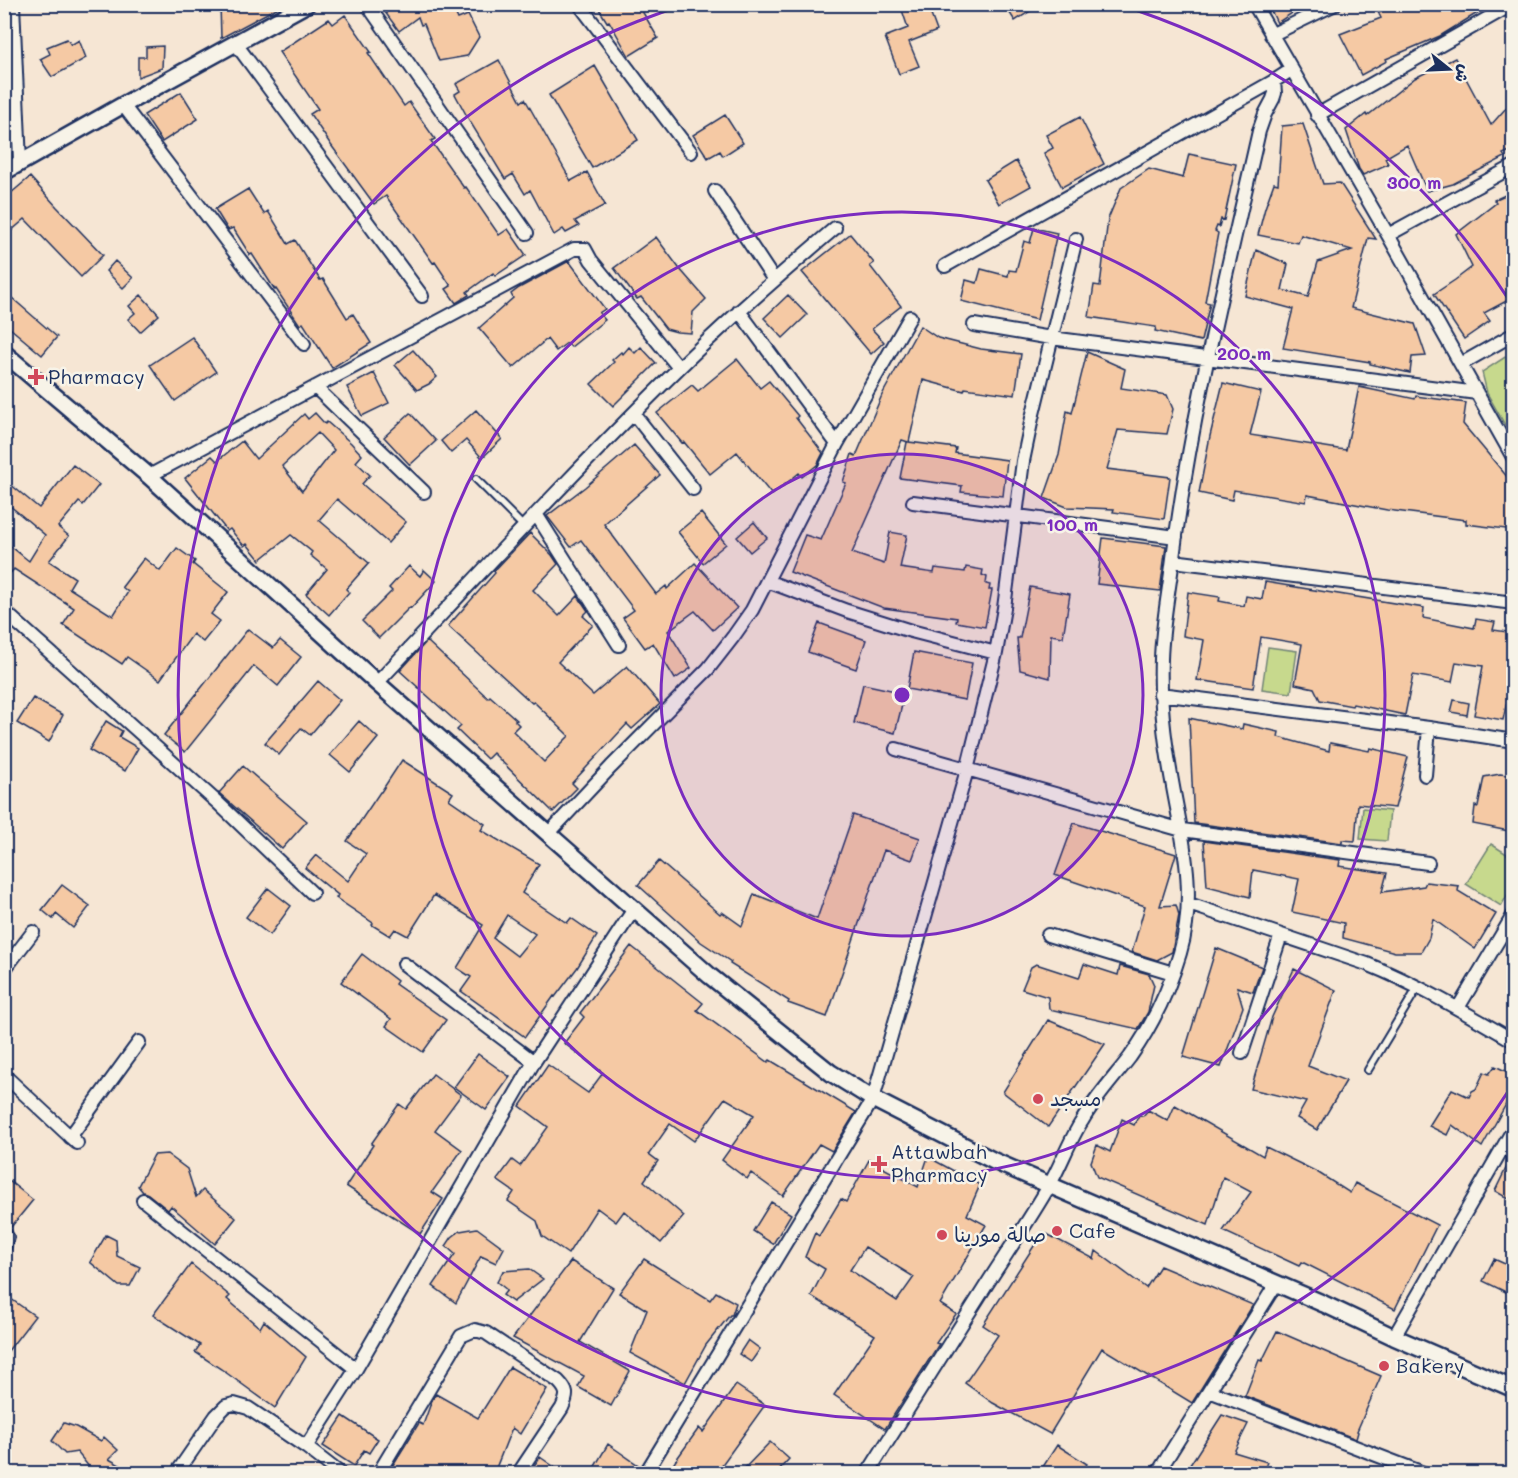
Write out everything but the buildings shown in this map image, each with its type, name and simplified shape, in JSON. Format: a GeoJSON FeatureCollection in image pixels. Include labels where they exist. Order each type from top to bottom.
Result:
{"type":"FeatureCollection","features":[{"type":"Feature","properties":{"kind":"street"},"geometry":{"type":"LineString","coordinates":[[14,4],[20,163]]}},
{"type":"Feature","properties":{"kind":"street"},"geometry":{"type":"LineString","coordinates":[[4,172],[308,4]]}},
{"type":"Feature","properties":{"kind":"street"},"geometry":{"type":"LineString","coordinates":[[367,4],[527,233]]}},
{"type":"Feature","properties":{"kind":"street"},"geometry":{"type":"LineString","coordinates":[[579,4],[691,152]]}},
{"type":"Feature","properties":{"kind":"street"},"geometry":{"type":"LineString","coordinates":[[1254,4],[1514,459]]}},
{"type":"Feature","properties":{"kind":"street"},"geometry":{"type":"LineString","coordinates":[[1271,35],[1335,4]]}},
{"type":"Feature","properties":{"kind":"street"},"geometry":{"type":"LineString","coordinates":[[1317,115],[1513,4]]}},
{"type":"Feature","properties":{"kind":"street"},"geometry":{"type":"LineString","coordinates":[[236,44],[422,296]]}},
{"type":"Feature","properties":{"kind":"street"},"geometry":{"type":"LineString","coordinates":[[945,266],[1291,70]]}},
{"type":"Feature","properties":{"kind":"street"},"geometry":{"type":"LineString","coordinates":[[867,1473],[1049,1185],[1092,1105],[1131,1055],[1150,1025],[1173,973],[1186,928],[1189,904],[1182,830],[1160,694],[1164,625],[1189,446],[1259,131],[1275,93],[1274,81]]}},
{"type":"Feature","properties":{"kind":"street"},"geometry":{"type":"LineString","coordinates":[[123,105],[304,344]]}},
{"type":"Feature","properties":{"kind":"street"},"geometry":{"type":"LineString","coordinates":[[1388,235],[1514,165]]}},
{"type":"Feature","properties":{"kind":"street"},"geometry":{"type":"LineString","coordinates":[[715,191],[774,280]]}},
{"type":"Feature","properties":{"kind":"street"},"geometry":{"type":"LineString","coordinates":[[377,683],[536,514],[679,368],[739,311],[835,228]]}},
{"type":"Feature","properties":{"kind":"street"},"geometry":{"type":"LineString","coordinates":[[645,1473],[873,1099],[967,770],[996,653],[1023,461],[1076,238]]}},
{"type":"Feature","properties":{"kind":"street"},"geometry":{"type":"LineString","coordinates":[[149,476],[574,249],[585,249],[591,260],[679,368]]}},
{"type":"Feature","properties":{"kind":"street"},"geometry":{"type":"LineString","coordinates":[[739,311],[837,444]]}},
{"type":"Feature","properties":{"kind":"street"},"geometry":{"type":"LineString","coordinates":[[549,833],[708,669],[752,610],[837,444],[910,317]]}},
{"type":"Feature","properties":{"kind":"street"},"geometry":{"type":"LineString","coordinates":[[974,325],[1051,338],[1477,393]]}},
{"type":"Feature","properties":{"kind":"street"},"geometry":{"type":"LineString","coordinates":[[1461,364],[1514,334]]}},
{"type":"Feature","properties":{"kind":"street"},"geometry":{"type":"LineString","coordinates":[[4,352],[149,476],[377,683],[710,976],[831,1073],[873,1099],[994,1161],[1514,1389]]}},
{"type":"Feature","properties":{"kind":"street"},"geometry":{"type":"LineString","coordinates":[[315,387],[424,492]]}},
{"type":"Feature","properties":{"kind":"street"},"geometry":{"type":"LineString","coordinates":[[634,414],[693,489]]}},
{"type":"Feature","properties":{"kind":"street"},"geometry":{"type":"LineString","coordinates":[[913,502],[1176,537]]}},
{"type":"Feature","properties":{"kind":"street"},"geometry":{"type":"LineString","coordinates":[[536,514],[619,645]]}},
{"type":"Feature","properties":{"kind":"street"},"geometry":{"type":"LineString","coordinates":[[1173,561],[1514,603]]}},
{"type":"Feature","properties":{"kind":"street"},"geometry":{"type":"LineString","coordinates":[[767,581],[900,628],[996,653]]}},
{"type":"Feature","properties":{"kind":"street"},"geometry":{"type":"LineString","coordinates":[[4,611],[218,803],[312,893]]}},
{"type":"Feature","properties":{"kind":"street"},"geometry":{"type":"LineString","coordinates":[[1160,694],[1514,741]]}},
{"type":"Feature","properties":{"kind":"street"},"geometry":{"type":"LineString","coordinates":[[1425,775],[1429,728]]}},
{"type":"Feature","properties":{"kind":"street"},"geometry":{"type":"LineString","coordinates":[[896,749],[1182,830],[1428,863]]}},
{"type":"Feature","properties":{"kind":"street"},"geometry":{"type":"LineString","coordinates":[[1189,904],[1389,973],[1458,1008],[1514,1041]]}},
{"type":"Feature","properties":{"kind":"street"},"geometry":{"type":"LineString","coordinates":[[306,1447],[356,1369],[534,1062],[634,909]]}},
{"type":"Feature","properties":{"kind":"street"},"geometry":{"type":"LineString","coordinates":[[1458,1008],[1514,914]]}},
{"type":"Feature","properties":{"kind":"street"},"geometry":{"type":"LineString","coordinates":[[5,967],[33,932]]}},
{"type":"Feature","properties":{"kind":"street"},"geometry":{"type":"LineString","coordinates":[[1048,935],[1173,973]]}},
{"type":"Feature","properties":{"kind":"street"},"geometry":{"type":"LineString","coordinates":[[1242,1053],[1281,935]]}},
{"type":"Feature","properties":{"kind":"street"},"geometry":{"type":"LineString","coordinates":[[404,964],[534,1062]]}},
{"type":"Feature","properties":{"kind":"street"},"geometry":{"type":"LineString","coordinates":[[4,1075],[73,1140],[139,1042]]}},
{"type":"Feature","properties":{"kind":"street"},"geometry":{"type":"LineString","coordinates":[[1394,1337],[1514,1128]]}},
{"type":"Feature","properties":{"kind":"street"},"geometry":{"type":"LineString","coordinates":[[142,1200],[356,1369]]}},
{"type":"Feature","properties":{"kind":"street"},"geometry":{"type":"LineString","coordinates":[[4,1232],[7,1237],[4,1248]]}},
{"type":"Feature","properties":{"kind":"street"},"geometry":{"type":"LineString","coordinates":[[1157,1473],[1276,1284]]}},
{"type":"Feature","properties":{"kind":"street"},"geometry":{"type":"LineString","coordinates":[[378,1473],[460,1336],[475,1330],[486,1333],[549,1375],[565,1387],[567,1392],[562,1408],[518,1473]]}},
{"type":"Feature","properties":{"kind":"street"},"geometry":{"type":"LineString","coordinates":[[1209,1391],[1426,1473]]}},
{"type":"Feature","properties":{"kind":"street"},"geometry":{"type":"LineString","coordinates":[[176,1473],[216,1416],[226,1407],[234,1404],[248,1408],[341,1473]]}},
{"type":"Feature","properties":{"kind":"lane"},"geometry":{"type":"LineString","coordinates":[[476,479],[524,527]]}},
{"type":"Feature","properties":{"kind":"lane"},"geometry":{"type":"LineString","coordinates":[[1368,1071],[1418,987]]}},
{"type":"Feature","properties":{"kind":"green space"},"geometry":{"type":"Polygon","coordinates":[[[1513,352],[1513,439],[1487,393],[1482,372],[1513,352]]]}},
{"type":"Feature","properties":{"kind":"green space"},"geometry":{"type":"Polygon","coordinates":[[[1268,647],[1297,651],[1291,693],[1262,689],[1268,647]]]}},
{"type":"Feature","properties":{"kind":"green space"},"geometry":{"type":"Polygon","coordinates":[[[1363,808],[1390,811],[1387,841],[1360,839],[1363,808]]]}},
{"type":"Feature","properties":{"kind":"green space"},"geometry":{"type":"Polygon","coordinates":[[[1491,844],[1513,858],[1513,886],[1501,906],[1466,884],[1491,844]]]}},
{"type":"Feature","properties":{"kind":"place","name":"Pharmacy"},"geometry":{"type":"Point","coordinates":[36,377]}},
{"type":"Feature","properties":{"kind":"place","name":"مسجد"},"geometry":{"type":"Point","coordinates":[1038,1099]}},
{"type":"Feature","properties":{"kind":"place","name":"Attawbah Pharmacy"},"geometry":{"type":"Point","coordinates":[879,1164]}},
{"type":"Feature","properties":{"kind":"place","name":"Cafe"},"geometry":{"type":"Point","coordinates":[1057,1231]}},
{"type":"Feature","properties":{"kind":"place","name":"صالة مورينا"},"geometry":{"type":"Point","coordinates":[942,1235]}},
{"type":"Feature","properties":{"kind":"place","name":"Bakery"},"geometry":{"type":"Point","coordinates":[1384,1366]}}]}
